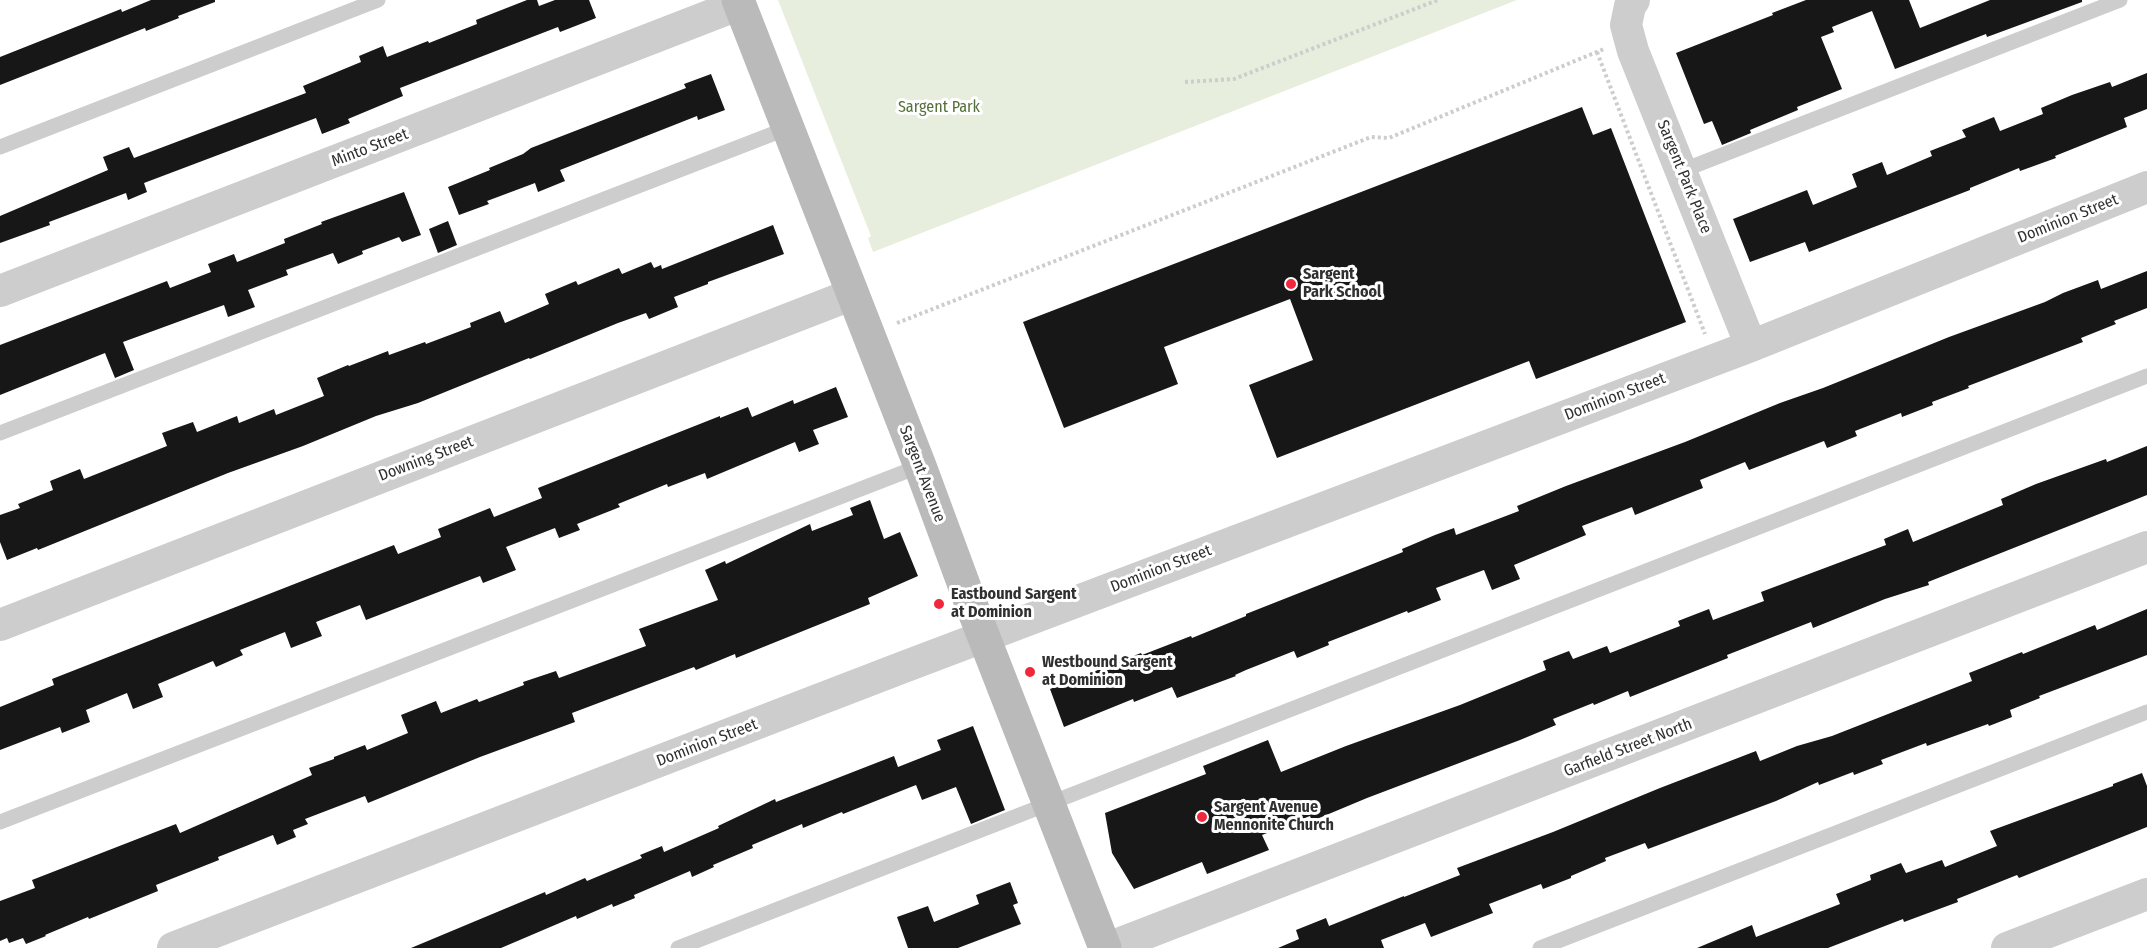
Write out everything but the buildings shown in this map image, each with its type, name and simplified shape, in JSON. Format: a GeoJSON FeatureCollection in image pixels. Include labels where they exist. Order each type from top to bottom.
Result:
{"type":"FeatureCollection","features":[{"type":"Feature","properties":{"kind":"main road","name":"Sargent Avenue"},"geometry":{"type":"LineString","coordinates":[[739,2],[1107,948]]}},
{"type":"Feature","properties":{"kind":"street","name":"Minto Street"},"geometry":{"type":"LineString","coordinates":[[0,291],[739,2]]}},
{"type":"Feature","properties":{"kind":"street","name":"Sargent Park Place"},"geometry":{"type":"LineString","coordinates":[[1632,3],[1626,25],[1633,51],[1750,346]]}},
{"type":"Feature","properties":{"kind":"street","name":"Dominion Street"},"geometry":{"type":"LineString","coordinates":[[173,948],[984,636],[1750,346],[2147,187]]}},
{"type":"Feature","properties":{"kind":"street","name":"Downing Street"},"geometry":{"type":"LineString","coordinates":[[0,625],[853,294]]}},
{"type":"Feature","properties":{"kind":"street","name":"Garfield Street North"},"geometry":{"type":"LineString","coordinates":[[1107,948],[2147,547]]}},
{"type":"Feature","properties":{"kind":"street"},"geometry":{"type":"LineString","coordinates":[[2007,948],[2147,894]]}},
{"type":"Feature","properties":{"kind":"lane"},"geometry":{"type":"LineString","coordinates":[[0,147],[378,0]]}},
{"type":"Feature","properties":{"kind":"lane"},"geometry":{"type":"LineString","coordinates":[[1681,171],[2120,0]]}},
{"type":"Feature","properties":{"kind":"lane"},"geometry":{"type":"LineString","coordinates":[[0,434],[788,128]]}},
{"type":"Feature","properties":{"kind":"lane"},"geometry":{"type":"LineString","coordinates":[[678,948],[2147,376]]}},
{"type":"Feature","properties":{"kind":"lane"},"geometry":{"type":"LineString","coordinates":[[0,822],[920,466]]}},
{"type":"Feature","properties":{"kind":"lane"},"geometry":{"type":"LineString","coordinates":[[1540,948],[2147,712]]}},
{"type":"Feature","properties":{"kind":"path"},"geometry":{"type":"LineString","coordinates":[[1185,82],[1234,79],[1438,0]]}},
{"type":"Feature","properties":{"kind":"path"},"geometry":{"type":"LineString","coordinates":[[896,323],[1371,137],[1389,138],[1597,52],[1701,326],[1716,359]]}},
{"type":"Feature","properties":{"kind":"green space","name":"Sargent Park"},"geometry":{"type":"Polygon","coordinates":[[[778,0],[1517,0],[873,252],[868,238],[871,236],[778,0]]]}},
{"type":"Feature","properties":{"kind":"place","name":"Sargent Park School"},"geometry":{"type":"Point","coordinates":[1291,284]}},
{"type":"Feature","properties":{"kind":"place","name":"Eastbound Sargent at Dominion"},"geometry":{"type":"Point","coordinates":[939,604]}},
{"type":"Feature","properties":{"kind":"place","name":"Westbound Sargent at Dominion"},"geometry":{"type":"Point","coordinates":[1030,672]}},
{"type":"Feature","properties":{"kind":"place","name":"Sargent Avenue Mennonite Church"},"geometry":{"type":"Point","coordinates":[1202,817]}}]}
